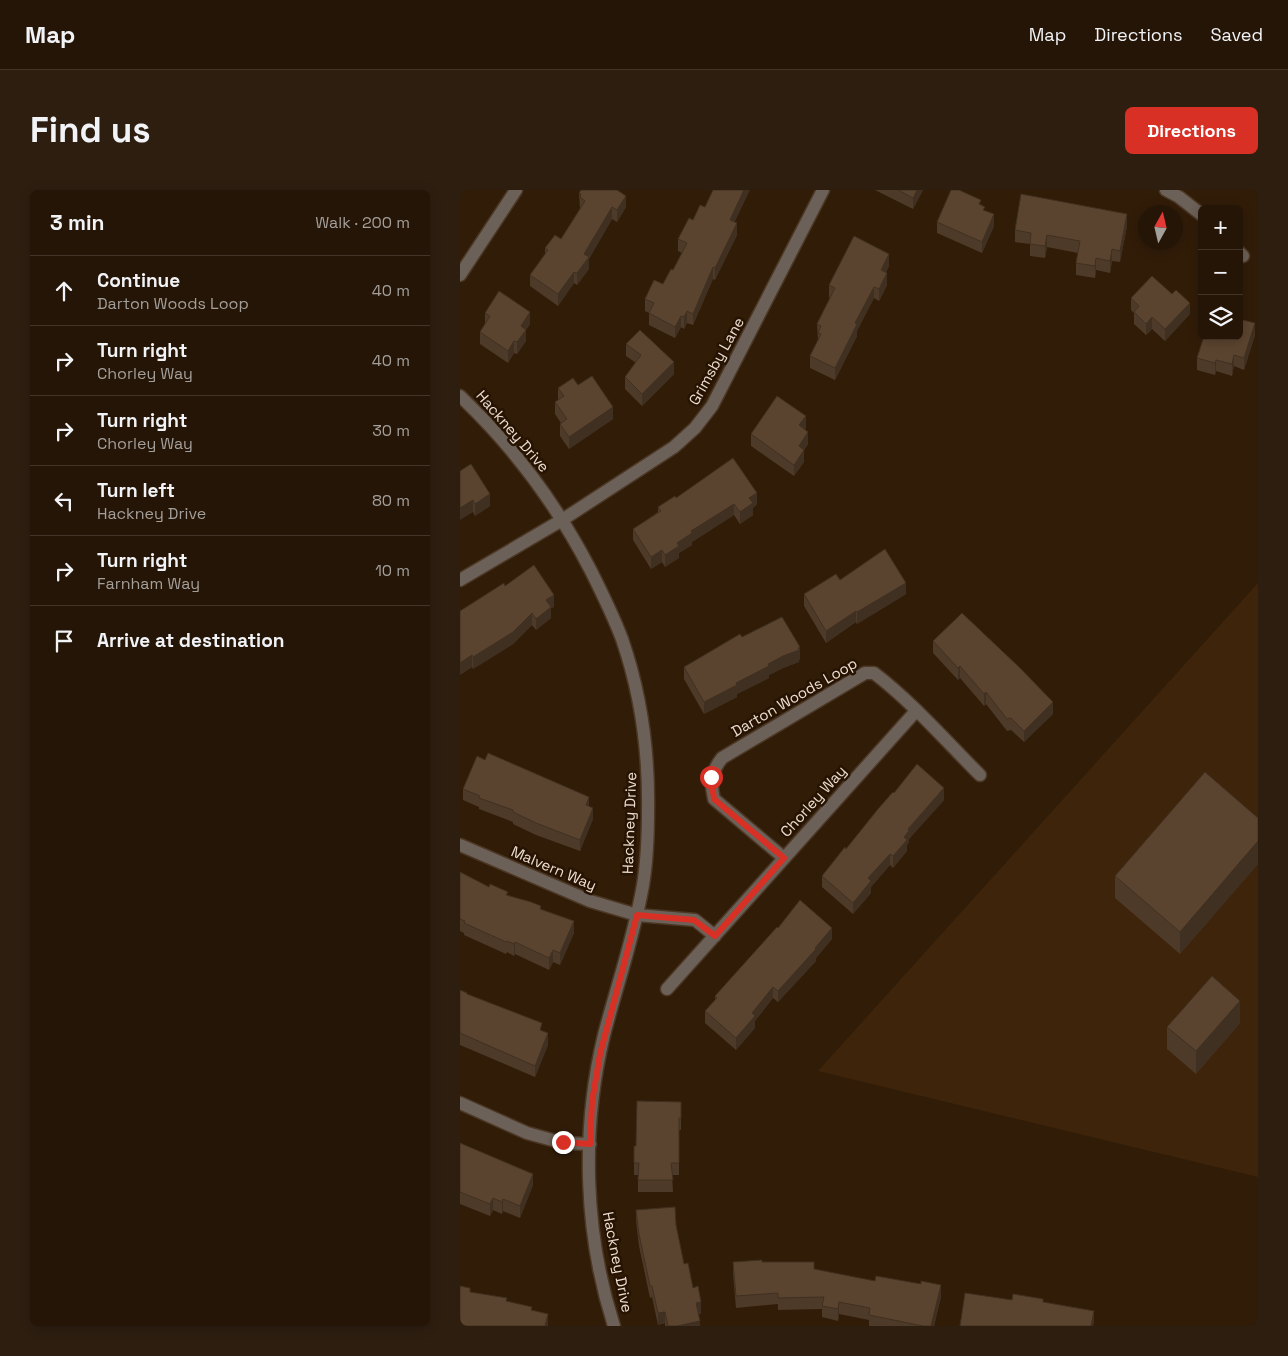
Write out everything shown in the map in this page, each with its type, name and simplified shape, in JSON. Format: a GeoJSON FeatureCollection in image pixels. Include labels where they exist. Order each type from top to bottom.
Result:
{"type":"FeatureCollection","features":[{"type":"Feature","properties":{"kind":"street"},"geometry":{"type":"LineString","coordinates":[[460,275],[516,190]]}},
{"type":"Feature","properties":{"kind":"street","name":"Grimsby Lane"},"geometry":{"type":"LineString","coordinates":[[460,580],[562,520],[674,447],[700,421],[716,399],[823,190]]}},
{"type":"Feature","properties":{"kind":"street"},"geometry":{"type":"LineString","coordinates":[[1166,190],[1180,197],[1198,212]]}},
{"type":"Feature","properties":{"kind":"street","name":"Hackney Drive"},"geometry":{"type":"LineString","coordinates":[[460,396],[514,452],[538,484],[579,549],[607,603],[622,639],[635,686],[644,734],[648,783],[648,843],[643,883],[637,915],[600,1054],[592,1102],[590,1202],[605,1300],[614,1326]]}},
{"type":"Feature","properties":{"kind":"street","name":"Darton Woods Loop"},"geometry":{"type":"LineString","coordinates":[[784,858],[714,799],[711,777],[714,767],[722,758],[865,673],[874,672],[980,775]]}},
{"type":"Feature","properties":{"kind":"street","name":"Chorley Way"},"geometry":{"type":"LineString","coordinates":[[667,989],[916,711]]}},
{"type":"Feature","properties":{"kind":"street","name":"Malvern Way"},"geometry":{"type":"LineString","coordinates":[[460,845],[590,902],[637,915]]}},
{"type":"Feature","properties":{"kind":"street"},"geometry":{"type":"LineString","coordinates":[[637,915],[694,920],[715,936]]}},
{"type":"Feature","properties":{"kind":"street"},"geometry":{"type":"LineString","coordinates":[[460,1103],[527,1134],[563,1142],[590,1144]]}},
{"type":"Feature","properties":{"kind":"shaded area"},"geometry":{"type":"Polygon","coordinates":[[[1258,583],[1258,1177],[818,1071],[1258,583]]]}},
{"type":"Feature","properties":{"kind":"building"},"geometry":{"type":"Polygon","coordinates":[[[581,190],[617,190],[626,196],[617,210],[612,207],[584,254],[589,257],[577,273],[574,272],[558,294],[530,275],[548,250],[545,248],[555,235],[561,239],[585,201],[580,197],[581,194],[579,193],[581,190]]]}},
{"type":"Feature","properties":{"kind":"building"},"geometry":{"type":"Polygon","coordinates":[[[713,190],[744,190],[730,220],[737,223],[715,268],[713,267],[693,314],[687,311],[684,317],[681,316],[675,327],[649,313],[654,303],[645,299],[654,280],[663,284],[671,269],[673,270],[687,243],[678,239],[689,218],[693,220],[700,205],[705,207],[713,190]]]}},
{"type":"Feature","properties":{"kind":"building"},"geometry":{"type":"Polygon","coordinates":[[[898,190],[917,190],[913,198],[898,190]]]}},
{"type":"Feature","properties":{"kind":"building"},"geometry":{"type":"Polygon","coordinates":[[[951,190],[959,190],[981,200],[979,204],[985,207],[983,210],[994,214],[982,242],[937,222],[951,190]]]}},
{"type":"Feature","properties":{"kind":"building"},"geometry":{"type":"Polygon","coordinates":[[[1021,194],[1127,214],[1120,251],[1112,249],[1110,261],[1096,258],[1095,266],[1076,263],[1080,241],[1047,235],[1045,246],[1030,244],[1031,233],[1015,230],[1021,194]]]}},
{"type":"Feature","properties":{"kind":"building"},"geometry":{"type":"Polygon","coordinates":[[[854,236],[889,254],[881,270],[887,273],[879,289],[874,287],[855,323],[857,324],[835,368],[810,356],[821,334],[818,333],[821,326],[817,324],[835,288],[829,285],[854,236]]]}},
{"type":"Feature","properties":{"kind":"building"},"geometry":{"type":"Polygon","coordinates":[[[1152,276],[1172,294],[1176,290],[1190,303],[1165,329],[1152,317],[1146,324],[1134,312],[1139,306],[1131,298],[1152,276]]]}},
{"type":"Feature","properties":{"kind":"building"},"geometry":{"type":"Polygon","coordinates":[[[499,291],[530,312],[521,326],[526,330],[517,342],[514,341],[508,351],[480,332],[490,316],[485,313],[499,291]]]}},
{"type":"Feature","properties":{"kind":"building"},"geometry":{"type":"Polygon","coordinates":[[[1243,320],[1255,323],[1244,358],[1234,355],[1232,364],[1216,360],[1215,363],[1197,358],[1203,340],[1243,340],[1243,320]]]}},
{"type":"Feature","properties":{"kind":"building"},"geometry":{"type":"Polygon","coordinates":[[[640,330],[674,362],[642,394],[625,377],[641,355],[626,344],[640,330]]]}},
{"type":"Feature","properties":{"kind":"building"},"geometry":{"type":"Polygon","coordinates":[[[592,376],[613,407],[569,437],[560,424],[567,419],[555,402],[564,396],[558,388],[573,378],[578,385],[592,376]]]}},
{"type":"Feature","properties":{"kind":"building"},"geometry":{"type":"Polygon","coordinates":[[[777,396],[806,416],[799,425],[808,432],[799,446],[804,450],[794,465],[751,434],[777,396]]]}},
{"type":"Feature","properties":{"kind":"building"},"geometry":{"type":"Polygon","coordinates":[[[733,458],[757,493],[749,498],[753,503],[740,512],[734,504],[691,531],[692,533],[677,543],[679,546],[665,555],[662,550],[651,557],[633,529],[661,511],[658,507],[675,496],[676,498],[733,458]]]}},
{"type":"Feature","properties":{"kind":"building"},"geometry":{"type":"Polygon","coordinates":[[[471,464],[490,494],[475,504],[473,500],[460,508],[460,471],[471,464]]]}},
{"type":"Feature","properties":{"kind":"building"},"geometry":{"type":"Polygon","coordinates":[[[885,549],[906,583],[856,611],[826,631],[804,594],[836,574],[840,580],[885,549]]]}},
{"type":"Feature","properties":{"kind":"building"},"geometry":{"type":"Polygon","coordinates":[[[534,565],[554,595],[546,600],[551,607],[536,619],[532,613],[513,632],[460,663],[460,611],[504,583],[505,586],[534,565]]]}},
{"type":"Feature","properties":{"kind":"building"},"geometry":{"type":"Polygon","coordinates":[[[962,613],[1053,702],[1024,731],[1011,718],[1007,719],[986,692],[984,694],[960,666],[958,668],[933,641],[962,613]]]}},
{"type":"Feature","properties":{"kind":"building"},"geometry":{"type":"Polygon","coordinates":[[[782,617],[800,647],[798,648],[799,650],[768,664],[769,666],[736,683],[737,685],[704,702],[684,667],[740,634],[742,637],[782,617]]]}},
{"type":"Feature","properties":{"kind":"building"},"geometry":{"type":"Polygon","coordinates":[[[488,753],[589,797],[586,805],[593,808],[580,840],[536,823],[513,812],[513,810],[479,798],[480,796],[463,789],[477,756],[485,760],[488,753]]]}},
{"type":"Feature","properties":{"kind":"building"},"geometry":{"type":"Polygon","coordinates":[[[917,764],[944,788],[908,829],[909,831],[904,837],[907,840],[893,856],[890,854],[868,878],[871,881],[853,903],[822,876],[917,764]]]}},
{"type":"Feature","properties":{"kind":"building"},"geometry":{"type":"Polygon","coordinates":[[[1205,772],[1258,818],[1258,841],[1180,932],[1115,876],[1205,772]]]}},
{"type":"Feature","properties":{"kind":"building"},"geometry":{"type":"Polygon","coordinates":[[[460,872],[489,887],[490,884],[508,892],[506,895],[531,902],[541,906],[540,909],[574,921],[560,953],[553,950],[549,958],[515,942],[514,944],[506,942],[464,923],[465,921],[460,919],[460,872]]]}},
{"type":"Feature","properties":{"kind":"building"},"geometry":{"type":"Polygon","coordinates":[[[800,900],[832,928],[816,949],[778,991],[773,987],[752,1013],[755,1016],[736,1038],[705,1011],[717,998],[715,996],[778,928],[800,900]]]}},
{"type":"Feature","properties":{"kind":"building"},"geometry":{"type":"Polygon","coordinates":[[[1212,976],[1240,1001],[1196,1051],[1167,1027],[1212,976]]]}},
{"type":"Feature","properties":{"kind":"building"},"geometry":{"type":"Polygon","coordinates":[[[460,990],[542,1023],[540,1030],[548,1033],[535,1066],[460,1033],[460,990]]]}},
{"type":"Feature","properties":{"kind":"building"},"geometry":{"type":"Polygon","coordinates":[[[637,1101],[681,1102],[679,1163],[671,1163],[673,1180],[638,1180],[639,1163],[634,1163],[637,1101]]]}},
{"type":"Feature","properties":{"kind":"building"},"geometry":{"type":"Polygon","coordinates":[[[460,1143],[533,1174],[520,1206],[503,1199],[502,1202],[493,1198],[490,1204],[460,1192],[460,1143]]]}},
{"type":"Feature","properties":{"kind":"building"},"geometry":{"type":"Polygon","coordinates":[[[675,1207],[676,1225],[684,1264],[688,1263],[693,1288],[698,1286],[701,1302],[696,1303],[700,1321],[668,1326],[665,1312],[658,1313],[652,1286],[650,1286],[636,1210],[675,1207]]]}},
{"type":"Feature","properties":{"kind":"building"},"geometry":{"type":"Polygon","coordinates":[[[762,1260],[762,1262],[814,1262],[814,1269],[875,1281],[876,1276],[921,1284],[921,1281],[941,1285],[931,1326],[869,1315],[870,1308],[839,1302],[838,1309],[822,1306],[824,1297],[778,1298],[778,1293],[736,1296],[733,1262],[762,1260]]]}},
{"type":"Feature","properties":{"kind":"building"},"geometry":{"type":"Polygon","coordinates":[[[460,1286],[470,1288],[470,1292],[507,1298],[506,1301],[532,1307],[531,1310],[548,1314],[545,1326],[460,1326],[460,1286]]]}},
{"type":"Feature","properties":{"kind":"building"},"geometry":{"type":"Polygon","coordinates":[[[965,1293],[1012,1300],[1013,1294],[1043,1299],[1043,1302],[1094,1311],[1091,1326],[960,1326],[965,1293]]]}},
{"type":"Feature","properties":{"kind":"route"},"geometry":{"type":"LineString","coordinates":[[563,1142],[590,1144],[592,1102],[604,1034],[634,932],[637,915],[694,920],[715,936],[784,858],[714,799],[711,777]]}}]}
